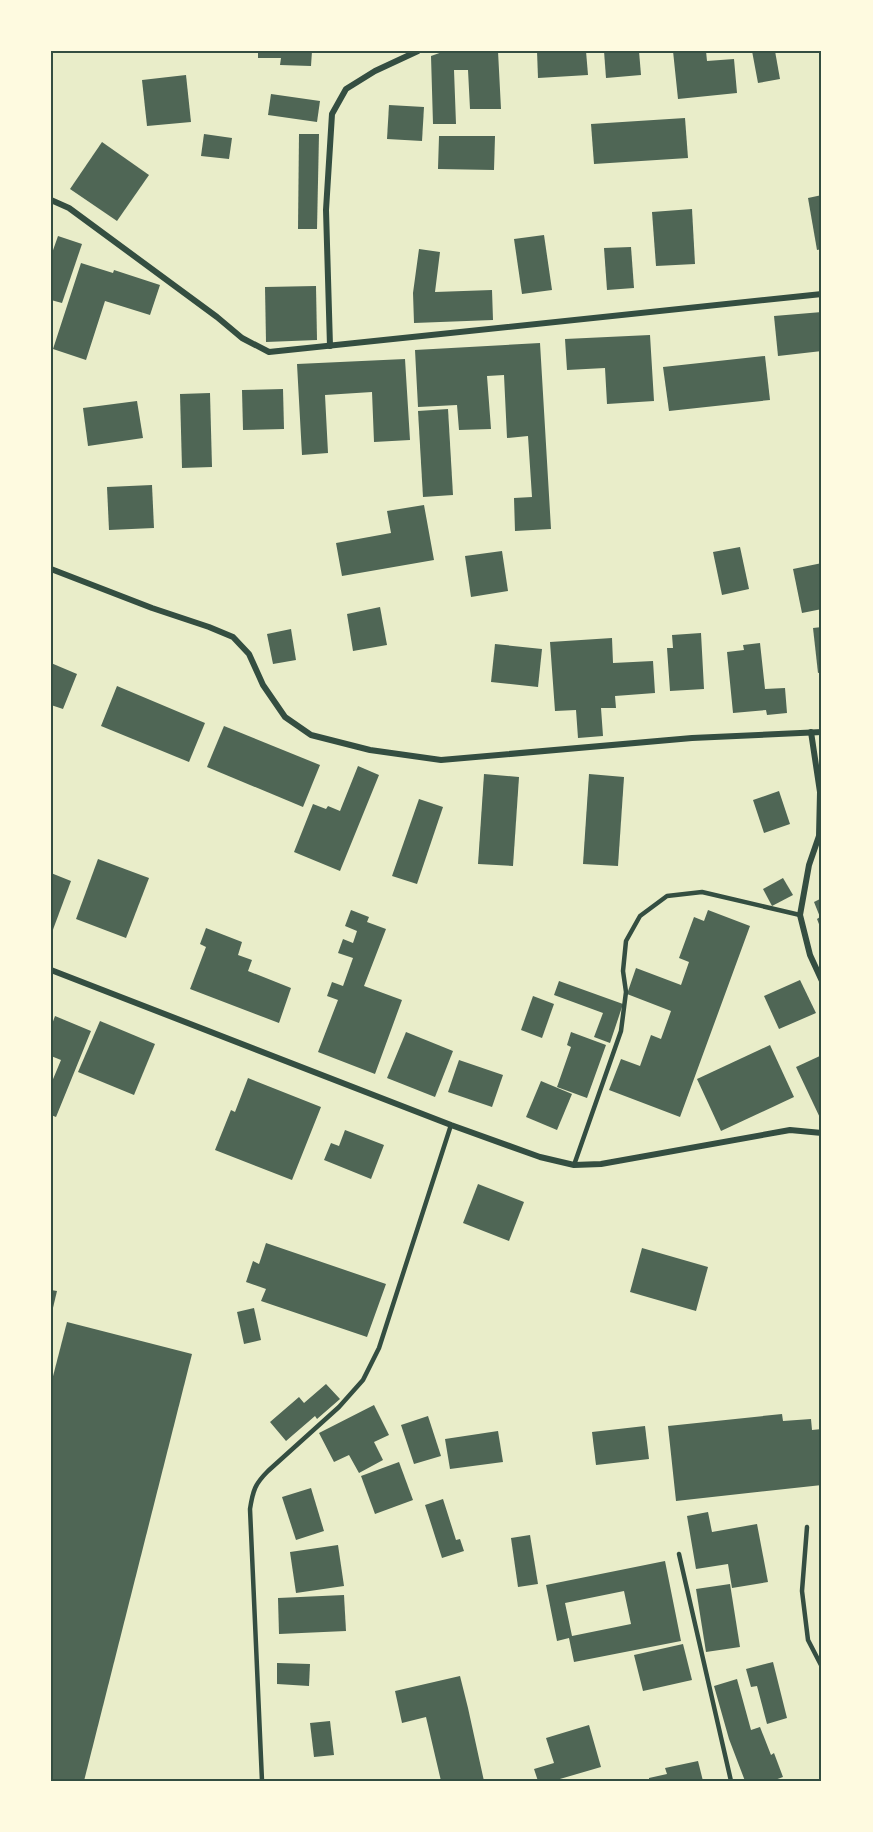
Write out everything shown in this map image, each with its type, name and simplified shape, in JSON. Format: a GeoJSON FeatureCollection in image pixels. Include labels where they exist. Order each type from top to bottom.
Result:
{"type":"FeatureCollection","features":[{"type":"Feature","properties":{"kind":"street"},"geometry":{"type":"LineString","coordinates":[[330,346],[326,210],[332,114],[346,89],[375,71],[417,51]]}},
{"type":"Feature","properties":{"kind":"street"},"geometry":{"type":"LineString","coordinates":[[51,200],[69,208],[242,338],[268,352],[822,294]]}},
{"type":"Feature","properties":{"kind":"street"},"geometry":{"type":"LineString","coordinates":[[51,569],[233,637],[249,654],[263,685],[285,717],[311,735],[370,750],[441,760],[692,738],[822,732]]}},
{"type":"Feature","properties":{"kind":"street"},"geometry":{"type":"LineString","coordinates":[[811,732],[820,792],[821,836],[809,865],[800,915],[810,955],[822,981]]}},
{"type":"Feature","properties":{"kind":"street"},"geometry":{"type":"LineString","coordinates":[[51,970],[451,1125],[540,1157],[574,1165],[601,1164],[790,1130],[822,1133]]}},
{"type":"Feature","properties":{"kind":"lane"},"geometry":{"type":"LineString","coordinates":[[574,1165],[621,1031],[626,992],[623,971],[626,941],[640,916],[667,896],[702,892],[800,915]]}},
{"type":"Feature","properties":{"kind":"lane"},"geometry":{"type":"LineString","coordinates":[[262,1781],[250,1509],[252,1491],[268,1471],[339,1407],[363,1380],[379,1348],[451,1125]]}},
{"type":"Feature","properties":{"kind":"lane"},"geometry":{"type":"LineString","coordinates":[[807,1527],[802,1591],[808,1640],[822,1667]]}},
{"type":"Feature","properties":{"kind":"lane"},"geometry":{"type":"LineString","coordinates":[[679,1554],[731,1781]]}},
{"type":"Feature","properties":{"kind":"building"},"geometry":{"type":"Polygon","coordinates":[[[258,51],[312,51],[311,66],[280,65],[281,58],[258,58],[258,51]]]}},
{"type":"Feature","properties":{"kind":"building"},"geometry":{"type":"Polygon","coordinates":[[[445,51],[498,51],[501,109],[470,109],[468,70],[454,70],[456,124],[433,124],[431,56],[445,51]]]}},
{"type":"Feature","properties":{"kind":"building"},"geometry":{"type":"Polygon","coordinates":[[[537,51],[586,51],[588,75],[538,78],[537,51]]]}},
{"type":"Feature","properties":{"kind":"building"},"geometry":{"type":"Polygon","coordinates":[[[604,51],[639,51],[641,75],[606,78],[604,51]]]}},
{"type":"Feature","properties":{"kind":"building"},"geometry":{"type":"Polygon","coordinates":[[[673,51],[706,51],[707,61],[734,59],[737,93],[678,99],[673,51]]]}},
{"type":"Feature","properties":{"kind":"building"},"geometry":{"type":"Polygon","coordinates":[[[752,51],[775,51],[780,79],[758,83],[752,51]]]}},
{"type":"Feature","properties":{"kind":"building"},"geometry":{"type":"Polygon","coordinates":[[[186,75],[191,122],[147,126],[142,80],[186,75]]]}},
{"type":"Feature","properties":{"kind":"building"},"geometry":{"type":"Polygon","coordinates":[[[271,94],[320,101],[317,122],[268,115],[271,94]]]}},
{"type":"Feature","properties":{"kind":"building"},"geometry":{"type":"Polygon","coordinates":[[[389,105],[424,107],[422,141],[387,139],[389,105]]]}},
{"type":"Feature","properties":{"kind":"building"},"geometry":{"type":"Polygon","coordinates":[[[685,118],[688,158],[594,164],[591,124],[685,118]]]}},
{"type":"Feature","properties":{"kind":"building"},"geometry":{"type":"Polygon","coordinates":[[[204,134],[232,138],[229,159],[201,156],[204,134]]]}},
{"type":"Feature","properties":{"kind":"building"},"geometry":{"type":"Polygon","coordinates":[[[299,134],[319,134],[317,229],[298,229],[299,134]]]}},
{"type":"Feature","properties":{"kind":"building"},"geometry":{"type":"Polygon","coordinates":[[[439,136],[495,136],[494,170],[438,169],[439,136]]]}},
{"type":"Feature","properties":{"kind":"building"},"geometry":{"type":"Polygon","coordinates":[[[102,142],[149,175],[117,221],[70,189],[102,142]]]}},
{"type":"Feature","properties":{"kind":"building"},"geometry":{"type":"Polygon","coordinates":[[[822,195],[822,249],[817,250],[808,198],[822,195]]]}},
{"type":"Feature","properties":{"kind":"building"},"geometry":{"type":"Polygon","coordinates":[[[692,209],[695,264],[656,266],[652,212],[692,209]]]}},
{"type":"Feature","properties":{"kind":"building"},"geometry":{"type":"Polygon","coordinates":[[[544,235],[552,290],[522,294],[514,239],[544,235]]]}},
{"type":"Feature","properties":{"kind":"building"},"geometry":{"type":"Polygon","coordinates":[[[58,236],[82,244],[62,303],[51,300],[51,256],[58,236]]]}},
{"type":"Feature","properties":{"kind":"building"},"geometry":{"type":"Polygon","coordinates":[[[631,247],[634,288],[607,290],[604,248],[631,247]]]}},
{"type":"Feature","properties":{"kind":"building"},"geometry":{"type":"Polygon","coordinates":[[[419,249],[440,252],[435,292],[492,290],[493,320],[414,323],[413,293],[419,249]]]}},
{"type":"Feature","properties":{"kind":"building"},"geometry":{"type":"Polygon","coordinates":[[[81,263],[113,273],[114,270],[160,285],[150,315],[105,301],[86,360],[53,349],[81,263]]]}},
{"type":"Feature","properties":{"kind":"building"},"geometry":{"type":"Polygon","coordinates":[[[316,286],[317,340],[266,342],[265,287],[316,286]]]}},
{"type":"Feature","properties":{"kind":"building"},"geometry":{"type":"Polygon","coordinates":[[[822,312],[822,351],[778,356],[774,316],[822,312]]]}},
{"type":"Feature","properties":{"kind":"building"},"geometry":{"type":"Polygon","coordinates":[[[650,335],[654,401],[607,404],[605,368],[567,370],[565,339],[650,335]]]}},
{"type":"Feature","properties":{"kind":"building"},"geometry":{"type":"Polygon","coordinates":[[[540,343],[551,529],[515,531],[514,498],[532,497],[528,436],[507,438],[504,375],[487,376],[491,429],[459,430],[457,405],[418,407],[415,350],[540,343]]]}},
{"type":"Feature","properties":{"kind":"building"},"geometry":{"type":"Polygon","coordinates":[[[765,356],[770,400],[669,411],[663,367],[765,356]]]}},
{"type":"Feature","properties":{"kind":"building"},"geometry":{"type":"Polygon","coordinates":[[[405,359],[410,440],[374,442],[372,392],[325,395],[328,453],[302,455],[297,364],[405,359]]]}},
{"type":"Feature","properties":{"kind":"building"},"geometry":{"type":"Polygon","coordinates":[[[283,389],[284,429],[243,430],[242,390],[283,389]]]}},
{"type":"Feature","properties":{"kind":"building"},"geometry":{"type":"Polygon","coordinates":[[[210,393],[212,467],[182,468],[180,394],[210,393]]]}},
{"type":"Feature","properties":{"kind":"building"},"geometry":{"type":"Polygon","coordinates":[[[137,401],[143,438],[88,446],[83,408],[137,401]]]}},
{"type":"Feature","properties":{"kind":"building"},"geometry":{"type":"Polygon","coordinates":[[[448,409],[453,495],[423,497],[418,411],[448,409]]]}},
{"type":"Feature","properties":{"kind":"building"},"geometry":{"type":"Polygon","coordinates":[[[152,485],[154,528],[109,530],[107,487],[152,485]]]}},
{"type":"Feature","properties":{"kind":"building"},"geometry":{"type":"Polygon","coordinates":[[[424,505],[434,560],[342,576],[336,543],[391,533],[387,511],[424,505]]]}},
{"type":"Feature","properties":{"kind":"building"},"geometry":{"type":"Polygon","coordinates":[[[740,547],[749,589],[722,595],[713,552],[740,547]]]}},
{"type":"Feature","properties":{"kind":"building"},"geometry":{"type":"Polygon","coordinates":[[[502,551],[508,591],[471,597],[465,556],[502,551]]]}},
{"type":"Feature","properties":{"kind":"building"},"geometry":{"type":"Polygon","coordinates":[[[822,563],[822,609],[802,613],[793,569],[822,563]]]}},
{"type":"Feature","properties":{"kind":"building"},"geometry":{"type":"Polygon","coordinates":[[[380,607],[387,645],[353,651],[347,614],[380,607]]]}},
{"type":"Feature","properties":{"kind":"building"},"geometry":{"type":"Polygon","coordinates":[[[822,627],[822,672],[818,673],[813,628],[822,627]]]}},
{"type":"Feature","properties":{"kind":"building"},"geometry":{"type":"Polygon","coordinates":[[[291,629],[296,660],[273,664],[267,634],[291,629]]]}},
{"type":"Feature","properties":{"kind":"building"},"geometry":{"type":"Polygon","coordinates":[[[701,633],[704,689],[670,691],[667,648],[673,648],[672,635],[701,633]]]}},
{"type":"Feature","properties":{"kind":"building"},"geometry":{"type":"Polygon","coordinates":[[[612,638],[613,663],[653,661],[655,693],[615,696],[616,708],[601,708],[603,736],[578,738],[576,710],[555,711],[550,642],[612,638]]]}},
{"type":"Feature","properties":{"kind":"building"},"geometry":{"type":"Polygon","coordinates":[[[760,643],[765,689],[785,688],[787,713],[767,715],[766,710],[733,713],[727,652],[744,650],[743,645],[760,643]]]}},
{"type":"Feature","properties":{"kind":"building"},"geometry":{"type":"Polygon","coordinates":[[[495,644],[542,649],[538,687],[491,682],[495,644]]]}},
{"type":"Feature","properties":{"kind":"building"},"geometry":{"type":"Polygon","coordinates":[[[51,663],[77,674],[63,709],[51,705],[51,663]]]}},
{"type":"Feature","properties":{"kind":"building"},"geometry":{"type":"Polygon","coordinates":[[[117,686],[205,723],[189,762],[101,726],[117,686]]]}},
{"type":"Feature","properties":{"kind":"building"},"geometry":{"type":"Polygon","coordinates":[[[224,726],[320,765],[303,807],[207,767],[224,726]]]}},
{"type":"Feature","properties":{"kind":"building"},"geometry":{"type":"Polygon","coordinates":[[[358,766],[379,775],[340,871],[294,852],[313,804],[326,809],[328,806],[340,811],[358,766]]]}},
{"type":"Feature","properties":{"kind":"building"},"geometry":{"type":"Polygon","coordinates":[[[484,774],[519,777],[513,866],[478,864],[484,774]]]}},
{"type":"Feature","properties":{"kind":"building"},"geometry":{"type":"Polygon","coordinates":[[[589,774],[624,777],[618,866],[583,864],[589,774]]]}},
{"type":"Feature","properties":{"kind":"building"},"geometry":{"type":"Polygon","coordinates":[[[779,791],[790,824],[764,833],[753,800],[779,791]]]}},
{"type":"Feature","properties":{"kind":"building"},"geometry":{"type":"Polygon","coordinates":[[[419,799],[443,807],[417,884],[392,876],[419,799]]]}},
{"type":"Feature","properties":{"kind":"building"},"geometry":{"type":"Polygon","coordinates":[[[98,859],[149,878],[126,938],[76,919],[98,859]]]}},
{"type":"Feature","properties":{"kind":"building"},"geometry":{"type":"Polygon","coordinates":[[[51,873],[71,881],[51,935],[51,873]]]}},
{"type":"Feature","properties":{"kind":"building"},"geometry":{"type":"Polygon","coordinates":[[[783,878],[793,895],[772,906],[763,889],[783,878]]]}},
{"type":"Feature","properties":{"kind":"building"},"geometry":{"type":"Polygon","coordinates":[[[822,898],[822,932],[817,919],[820,917],[814,902],[822,898]]]}},
{"type":"Feature","properties":{"kind":"building"},"geometry":{"type":"Polygon","coordinates":[[[351,910],[369,917],[367,922],[386,929],[364,986],[402,1000],[375,1074],[318,1052],[338,1000],[327,996],[332,982],[343,986],[353,958],[338,953],[343,939],[353,943],[357,931],[345,926],[351,910]]]}},
{"type":"Feature","properties":{"kind":"building"},"geometry":{"type":"Polygon","coordinates":[[[708,910],[750,926],[680,1117],[609,1090],[621,1059],[640,1066],[651,1035],[661,1039],[671,1011],[627,994],[636,968],[681,985],[689,962],[679,958],[694,917],[704,921],[708,910]]]}},
{"type":"Feature","properties":{"kind":"building"},"geometry":{"type":"Polygon","coordinates":[[[206,928],[242,942],[238,955],[252,960],[248,971],[291,988],[279,1023],[190,989],[206,947],[200,944],[206,928]]]}},
{"type":"Feature","properties":{"kind":"building"},"geometry":{"type":"Polygon","coordinates":[[[800,980],[816,1013],[779,1029],[764,996],[800,980]]]}},
{"type":"Feature","properties":{"kind":"building"},"geometry":{"type":"Polygon","coordinates":[[[559,981],[623,1004],[610,1043],[594,1037],[603,1013],[554,995],[559,981]]]}},
{"type":"Feature","properties":{"kind":"building"},"geometry":{"type":"Polygon","coordinates":[[[533,996],[554,1004],[542,1038],[521,1030],[533,996]]]}},
{"type":"Feature","properties":{"kind":"building"},"geometry":{"type":"Polygon","coordinates":[[[55,1016],[91,1031],[56,1117],[51,1115],[51,1084],[61,1060],[51,1056],[51,1027],[55,1016]]]}},
{"type":"Feature","properties":{"kind":"building"},"geometry":{"type":"Polygon","coordinates":[[[100,1021],[155,1044],[134,1095],[78,1072],[100,1021]]]}},
{"type":"Feature","properties":{"kind":"building"},"geometry":{"type":"Polygon","coordinates":[[[406,1032],[453,1051],[435,1097],[387,1078],[406,1032]]]}},
{"type":"Feature","properties":{"kind":"building"},"geometry":{"type":"Polygon","coordinates":[[[571,1032],[606,1045],[587,1098],[557,1087],[571,1047],[567,1045],[571,1032]]]}},
{"type":"Feature","properties":{"kind":"building"},"geometry":{"type":"Polygon","coordinates":[[[770,1045],[794,1097],[721,1131],[697,1079],[770,1045]]]}},
{"type":"Feature","properties":{"kind":"building"},"geometry":{"type":"Polygon","coordinates":[[[822,1055],[822,1122],[796,1067],[822,1055]]]}},
{"type":"Feature","properties":{"kind":"building"},"geometry":{"type":"Polygon","coordinates":[[[459,1060],[503,1075],[492,1107],[448,1092],[459,1060]]]}},
{"type":"Feature","properties":{"kind":"building"},"geometry":{"type":"Polygon","coordinates":[[[248,1078],[321,1107],[292,1180],[215,1150],[231,1110],[235,1112],[248,1078]]]}},
{"type":"Feature","properties":{"kind":"building"},"geometry":{"type":"Polygon","coordinates":[[[541,1081],[572,1094],[557,1130],[526,1117],[541,1081]]]}},
{"type":"Feature","properties":{"kind":"building"},"geometry":{"type":"Polygon","coordinates":[[[345,1130],[384,1145],[371,1179],[324,1160],[331,1143],[339,1146],[345,1130]]]}},
{"type":"Feature","properties":{"kind":"building"},"geometry":{"type":"Polygon","coordinates":[[[478,1184],[524,1202],[509,1241],[463,1223],[478,1184]]]}},
{"type":"Feature","properties":{"kind":"building"},"geometry":{"type":"Polygon","coordinates":[[[266,1243],[386,1284],[367,1337],[261,1301],[266,1289],[246,1282],[253,1261],[259,1264],[266,1243]]]}},
{"type":"Feature","properties":{"kind":"building"},"geometry":{"type":"Polygon","coordinates":[[[642,1248],[708,1267],[696,1311],[630,1292],[642,1248]]]}},
{"type":"Feature","properties":{"kind":"building"},"geometry":{"type":"Polygon","coordinates":[[[51,1290],[57,1291],[52,1312],[51,1312],[51,1290]]]}},
{"type":"Feature","properties":{"kind":"building"},"geometry":{"type":"Polygon","coordinates":[[[254,1308],[261,1340],[244,1344],[237,1312],[254,1308]]]}},
{"type":"Feature","properties":{"kind":"building"},"geometry":{"type":"Polygon","coordinates":[[[67,1322],[192,1354],[84,1781],[51,1781],[51,1384],[67,1322]]]}},
{"type":"Feature","properties":{"kind":"building"},"geometry":{"type":"Polygon","coordinates":[[[326,1384],[340,1399],[317,1419],[315,1416],[286,1441],[270,1422],[299,1397],[304,1403],[326,1384]]]}},
{"type":"Feature","properties":{"kind":"building"},"geometry":{"type":"Polygon","coordinates":[[[374,1405],[389,1435],[374,1442],[383,1460],[359,1473],[349,1455],[334,1462],[319,1433],[374,1405]]]}},
{"type":"Feature","properties":{"kind":"building"},"geometry":{"type":"Polygon","coordinates":[[[782,1414],[783,1421],[811,1419],[812,1430],[822,1429],[822,1485],[676,1501],[668,1426],[782,1414]]]}},
{"type":"Feature","properties":{"kind":"building"},"geometry":{"type":"Polygon","coordinates":[[[428,1416],[441,1456],[414,1464],[401,1425],[428,1416]]]}},
{"type":"Feature","properties":{"kind":"building"},"geometry":{"type":"Polygon","coordinates":[[[645,1426],[649,1459],[596,1465],[592,1432],[645,1426]]]}},
{"type":"Feature","properties":{"kind":"building"},"geometry":{"type":"Polygon","coordinates":[[[498,1431],[503,1462],[450,1469],[445,1439],[498,1431]]]}},
{"type":"Feature","properties":{"kind":"building"},"geometry":{"type":"Polygon","coordinates":[[[399,1462],[413,1500],[375,1514],[361,1476],[399,1462]]]}},
{"type":"Feature","properties":{"kind":"building"},"geometry":{"type":"Polygon","coordinates":[[[311,1488],[324,1531],[296,1540],[282,1497],[311,1488]]]}},
{"type":"Feature","properties":{"kind":"building"},"geometry":{"type":"Polygon","coordinates":[[[443,1499],[456,1540],[460,1539],[464,1551],[442,1558],[425,1505],[443,1499]]]}},
{"type":"Feature","properties":{"kind":"building"},"geometry":{"type":"Polygon","coordinates":[[[708,1512],[712,1532],[757,1524],[768,1582],[732,1588],[728,1564],[696,1569],[687,1516],[708,1512]]]}},
{"type":"Feature","properties":{"kind":"building"},"geometry":{"type":"Polygon","coordinates":[[[530,1535],[538,1584],[518,1587],[511,1538],[530,1535]]]}},
{"type":"Feature","properties":{"kind":"building"},"geometry":{"type":"Polygon","coordinates":[[[338,1545],[344,1586],[296,1593],[290,1552],[338,1545]]]}},
{"type":"Feature","properties":{"kind":"building"},"geometry":{"type":"Polygon","coordinates":[[[665,1561],[681,1641],[574,1662],[569,1638],[557,1641],[546,1585],[665,1561]],[[624,1591],[565,1603],[572,1636],[631,1624],[624,1591]]]}},
{"type":"Feature","properties":{"kind":"building"},"geometry":{"type":"Polygon","coordinates":[[[730,1584],[740,1647],[706,1652],[696,1589],[730,1584]]]}},
{"type":"Feature","properties":{"kind":"building"},"geometry":{"type":"Polygon","coordinates":[[[344,1595],[346,1631],[279,1634],[278,1598],[344,1595]]]}},
{"type":"Feature","properties":{"kind":"building"},"geometry":{"type":"Polygon","coordinates":[[[683,1644],[692,1680],[643,1691],[634,1655],[683,1644]]]}},
{"type":"Feature","properties":{"kind":"building"},"geometry":{"type":"Polygon","coordinates":[[[773,1662],[787,1718],[767,1724],[757,1686],[751,1687],[746,1669],[773,1662]]]}},
{"type":"Feature","properties":{"kind":"building"},"geometry":{"type":"Polygon","coordinates":[[[277,1663],[310,1664],[309,1686],[277,1684],[277,1663]]]}},
{"type":"Feature","properties":{"kind":"building"},"geometry":{"type":"Polygon","coordinates":[[[460,1676],[484,1781],[441,1781],[426,1717],[402,1723],[395,1691],[460,1676]]]}},
{"type":"Feature","properties":{"kind":"building"},"geometry":{"type":"Polygon","coordinates":[[[737,1679],[751,1730],[760,1727],[771,1755],[774,1753],[783,1777],[772,1781],[745,1781],[729,1739],[714,1686],[737,1679]]]}},
{"type":"Feature","properties":{"kind":"building"},"geometry":{"type":"Polygon","coordinates":[[[330,1721],[334,1755],[314,1757],[310,1723],[330,1721]]]}},
{"type":"Feature","properties":{"kind":"building"},"geometry":{"type":"Polygon","coordinates":[[[589,1725],[601,1767],[553,1781],[538,1781],[534,1769],[554,1763],[546,1738],[589,1725]]]}},
{"type":"Feature","properties":{"kind":"building"},"geometry":{"type":"Polygon","coordinates":[[[698,1761],[703,1781],[649,1781],[649,1778],[667,1774],[665,1768],[698,1761]]]}}]}
